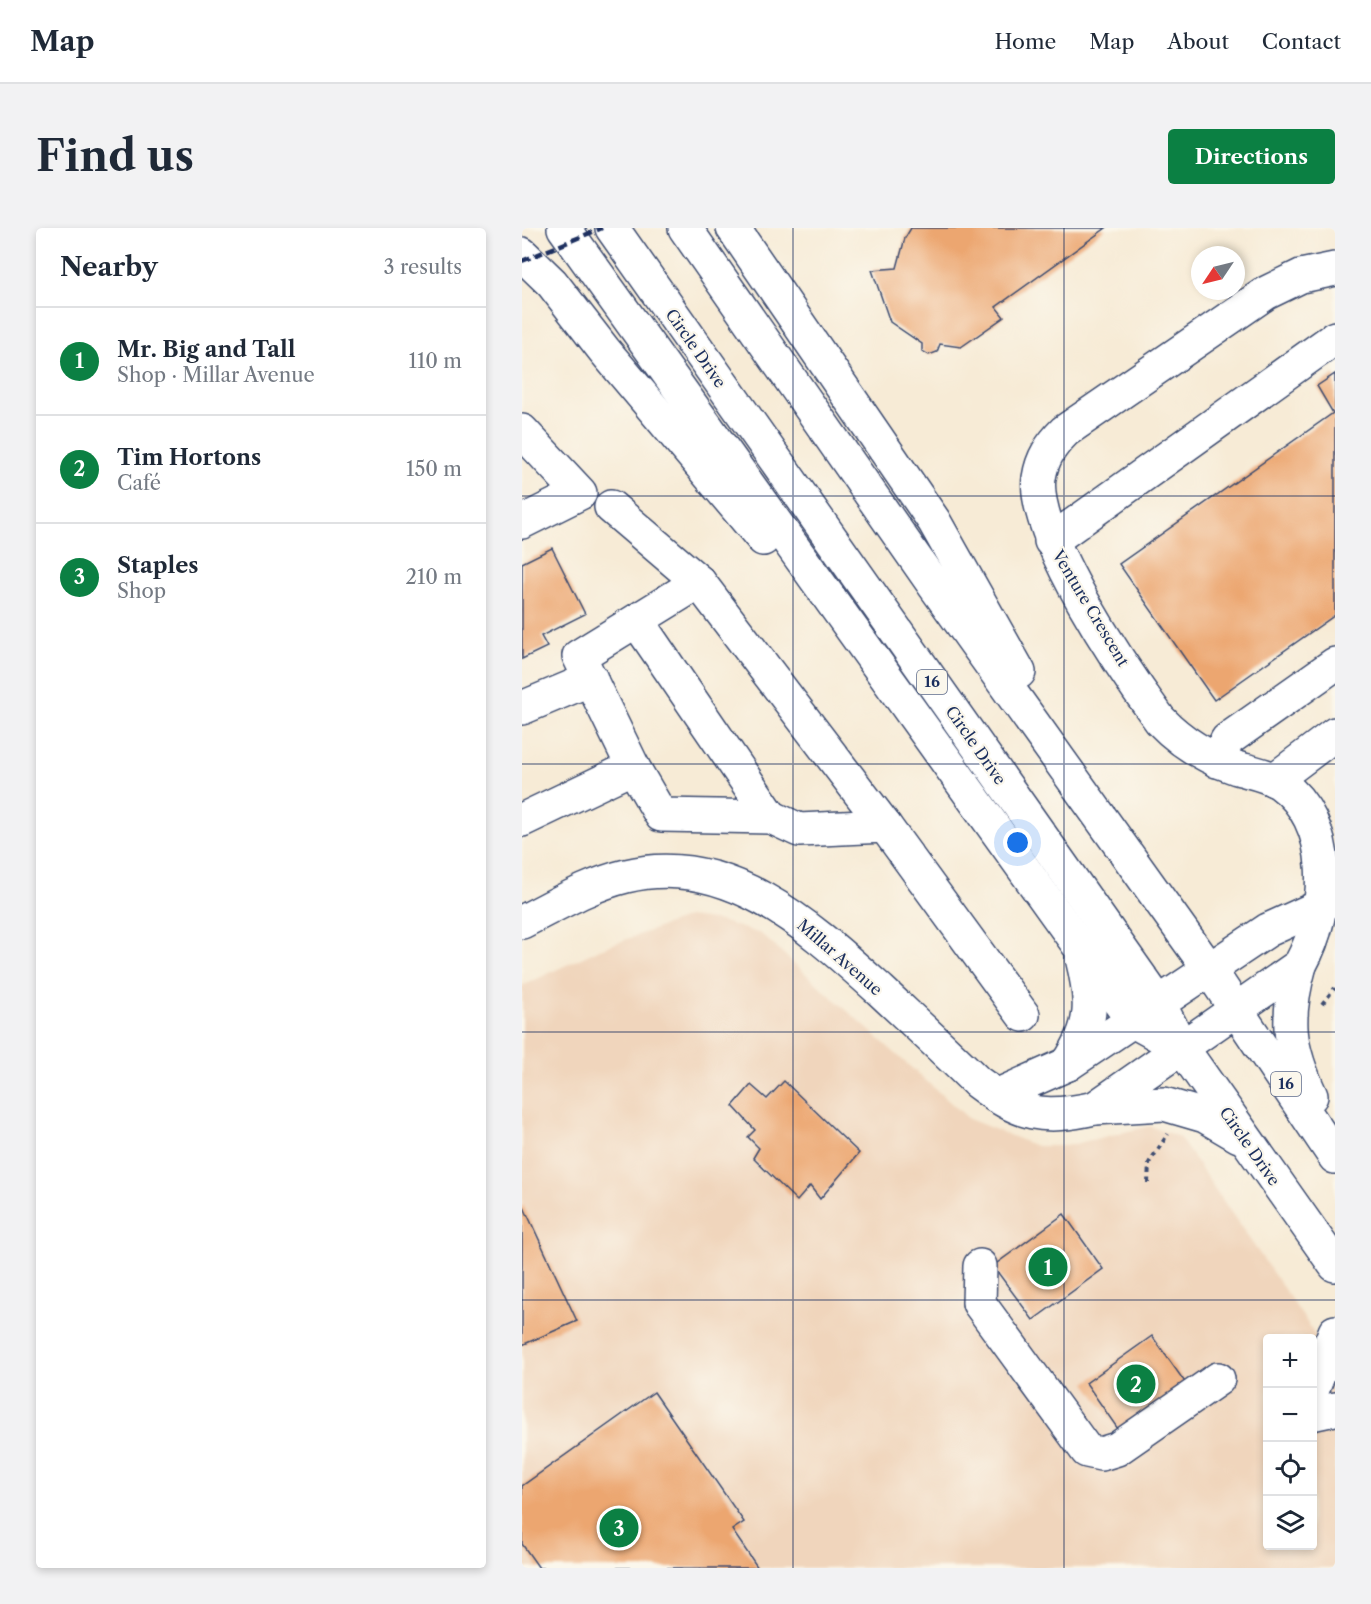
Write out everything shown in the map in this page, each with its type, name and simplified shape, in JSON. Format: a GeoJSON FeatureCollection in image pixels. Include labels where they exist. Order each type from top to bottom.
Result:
{"type":"FeatureCollection","features":[{"type":"Feature","properties":{"kind":"main road"},"geometry":{"type":"LineString","coordinates":[[558,228],[609,291]]}},
{"type":"Feature","properties":{"kind":"main road"},"geometry":{"type":"LineString","coordinates":[[564,228],[1080,950],[1182,1048]]}},
{"type":"Feature","properties":{"kind":"main road","name":"Circle Drive"},"geometry":{"type":"LineString","coordinates":[[612,228],[1145,1012]]}},
{"type":"Feature","properties":{"kind":"main road","name":"16"},"geometry":{"type":"LineString","coordinates":[[685,228],[934,585],[1209,969],[1335,1157]]}},
{"type":"Feature","properties":{"kind":"main road"},"geometry":{"type":"LineString","coordinates":[[733,228],[934,521],[1096,809]]}},
{"type":"Feature","properties":{"kind":"main road"},"geometry":{"type":"LineString","coordinates":[[745,228],[780,297]]}},
{"type":"Feature","properties":{"kind":"main road"},"geometry":{"type":"LineString","coordinates":[[522,254],[552,283],[604,350],[926,733]]}},
{"type":"Feature","properties":{"kind":"main road","name":"Venture Crescent"},"geometry":{"type":"LineString","coordinates":[[1335,269],[1301,276],[1266,293],[1065,431],[1042,460],[1038,480],[1040,500],[1051,541],[1071,580],[1160,720],[1188,745],[1217,761],[1274,780],[1294,793],[1317,826],[1327,884],[1316,953],[1294,988],[1289,1035],[1297,1065],[1335,1149]]}},
{"type":"Feature","properties":{"kind":"main road"},"geometry":{"type":"LineString","coordinates":[[1051,541],[1335,338]]}},
{"type":"Feature","properties":{"kind":"main road"},"geometry":{"type":"LineString","coordinates":[[522,431],[580,493],[522,522]]}},
{"type":"Feature","properties":{"kind":"main road"},"geometry":{"type":"LineString","coordinates":[[611,507],[699,582],[885,826],[1023,1015]]}},
{"type":"Feature","properties":{"kind":"main road"},"geometry":{"type":"LineString","coordinates":[[699,582],[579,656],[633,767],[661,815],[771,817],[799,830],[885,826]]}},
{"type":"Feature","properties":{"kind":"main road"},"geometry":{"type":"LineString","coordinates":[[637,621],[771,817]]}},
{"type":"Feature","properties":{"kind":"main road"},"geometry":{"type":"LineString","coordinates":[[1217,761],[1227,740],[1335,664]]}},
{"type":"Feature","properties":{"kind":"main road"},"geometry":{"type":"LineString","coordinates":[[522,708],[591,679]]}},
{"type":"Feature","properties":{"kind":"main road"},"geometry":{"type":"LineString","coordinates":[[1274,780],[1335,734]]}},
{"type":"Feature","properties":{"kind":"main road"},"geometry":{"type":"LineString","coordinates":[[522,820],[633,767]]}},
{"type":"Feature","properties":{"kind":"main road","name":"Millar Avenue"},"geometry":{"type":"LineString","coordinates":[[522,922],[585,890],[627,875],[667,871],[702,875],[740,885],[816,932],[996,1096],[1031,1114],[1076,1112],[1095,1108],[1236,1011]]}},
{"type":"Feature","properties":{"kind":"main road"},"geometry":{"type":"LineString","coordinates":[[996,1096],[1068,1064],[1268,930],[1323,905]]}},
{"type":"Feature","properties":{"kind":"main road"},"geometry":{"type":"LineString","coordinates":[[1068,1064],[1088,1028],[1091,994],[1080,950]]}},
{"type":"Feature","properties":{"kind":"main road"},"geometry":{"type":"LineString","coordinates":[[1236,1011],[1316,953]]}},
{"type":"Feature","properties":{"kind":"main road","name":"Circle Drive"},"geometry":{"type":"LineString","coordinates":[[1182,1048],[1335,1265]]}},
{"type":"Feature","properties":{"kind":"main road"},"geometry":{"type":"LineString","coordinates":[[1095,1108],[1164,1104],[1205,1116],[1246,1140]]}},
{"type":"Feature","properties":{"kind":"main road"},"geometry":{"type":"LineString","coordinates":[[980,1266],[979,1303],[1087,1451],[1101,1454],[1117,1449],[1218,1379]]}},
{"type":"Feature","properties":{"kind":"main road"},"geometry":{"type":"LineString","coordinates":[[1313,1388],[1335,1332]]}},
{"type":"Feature","properties":{"kind":"main road"},"geometry":{"type":"LineString","coordinates":[[1317,1413],[1335,1409]]}},
{"type":"Feature","properties":{"kind":"path"},"geometry":{"type":"LineString","coordinates":[[1148,1182],[1149,1163],[1171,1129]]}},
{"type":"Feature","properties":{"kind":"shaded area"},"geometry":{"type":"Polygon","coordinates":[[[688,917],[720,921],[761,934],[969,1119],[1036,1146],[1066,1146],[1150,1126],[1179,1137],[1315,1334],[1263,1334],[1263,1550],[1317,1550],[1317,1337],[1335,1363],[1335,1568],[522,1568],[522,986],[600,949],[688,917]]]}},
{"type":"Feature","properties":{"kind":"building"},"geometry":{"type":"Polygon","coordinates":[[[911,228],[1106,228],[996,307],[1004,317],[961,347],[940,344],[937,352],[929,355],[922,351],[922,344],[890,322],[872,270],[897,268],[905,238],[911,228]]]}},
{"type":"Feature","properties":{"kind":"building"},"geometry":{"type":"Polygon","coordinates":[[[1335,374],[1335,615],[1214,700],[1119,564],[1333,413],[1317,386],[1335,374]]]}},
{"type":"Feature","properties":{"kind":"building"},"geometry":{"type":"Polygon","coordinates":[[[552,548],[585,614],[541,636],[547,647],[522,659],[522,563],[552,548]]]}},
{"type":"Feature","properties":{"kind":"building"},"geometry":{"type":"Polygon","coordinates":[[[784,1081],[859,1153],[820,1199],[810,1186],[797,1201],[753,1158],[759,1148],[748,1137],[755,1130],[733,1106],[751,1085],[767,1099],[784,1081]]]}},
{"type":"Feature","properties":{"kind":"building"},"geometry":{"type":"Polygon","coordinates":[[[522,1203],[577,1321],[522,1345],[522,1203]]]}},
{"type":"Feature","properties":{"kind":"building"},"geometry":{"type":"Polygon","coordinates":[[[1064,1214],[1103,1269],[1033,1320],[993,1266],[1064,1214]]]}},
{"type":"Feature","properties":{"kind":"building"},"geometry":{"type":"Polygon","coordinates":[[[1152,1336],[1187,1385],[1120,1432],[1086,1383],[1152,1336]]]}},
{"type":"Feature","properties":{"kind":"building"},"geometry":{"type":"Polygon","coordinates":[[[654,1392],[744,1522],[732,1530],[758,1568],[539,1568],[522,1544],[522,1486],[654,1392]]]}},
{"type":"Feature","properties":{"kind":"railway"},"geometry":{"type":"LineString","coordinates":[[522,261],[602,228]]}},
{"type":"Feature","properties":{"kind":"place","name":"Mr. Big and Tall"},"geometry":{"type":"Point","coordinates":[1048,1267]}},
{"type":"Feature","properties":{"kind":"place","name":"Tim Hortons"},"geometry":{"type":"Point","coordinates":[1136,1384]}},
{"type":"Feature","properties":{"kind":"place","name":"Staples"},"geometry":{"type":"Point","coordinates":[619,1528]}}]}
